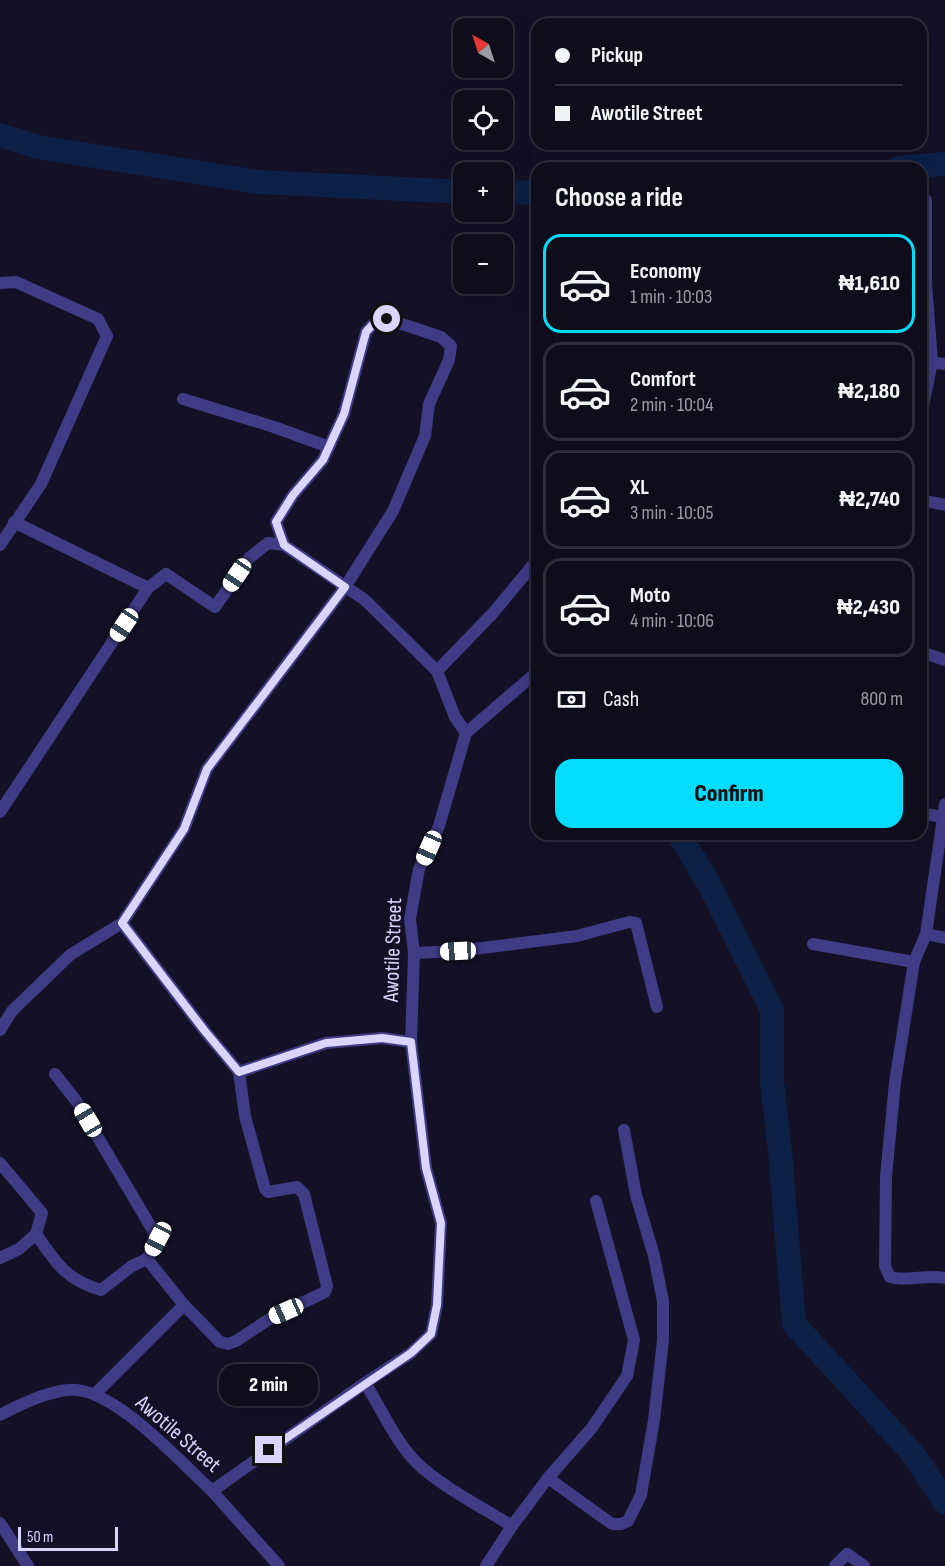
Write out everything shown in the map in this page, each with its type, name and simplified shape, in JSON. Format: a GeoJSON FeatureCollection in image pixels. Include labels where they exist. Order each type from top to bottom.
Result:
{"type":"FeatureCollection","features":[{"type":"Feature","properties":{"kind":"street"},"geometry":{"type":"LineString","coordinates":[[0,283],[16,282],[98,319],[107,336],[41,484],[0,545]]}},
{"type":"Feature","properties":{"kind":"street"},"geometry":{"type":"LineString","coordinates":[[927,294],[933,362],[927,389]]}},
{"type":"Feature","properties":{"kind":"street"},"geometry":{"type":"LineString","coordinates":[[0,1030],[12,1011],[70,955],[122,923],[184,829],[207,769],[345,587],[393,511],[425,436],[429,404],[449,360],[451,346],[441,337],[387,319],[375,322],[366,332],[344,414],[323,460],[293,495],[276,522],[284,545]]}},
{"type":"Feature","properties":{"kind":"street"},"geometry":{"type":"LineString","coordinates":[[183,399],[264,423],[329,447]]}},
{"type":"Feature","properties":{"kind":"street"},"geometry":{"type":"LineString","coordinates":[[927,501],[945,505]]}},
{"type":"Feature","properties":{"kind":"street"},"geometry":{"type":"LineString","coordinates":[[14,522],[148,588]]}},
{"type":"Feature","properties":{"kind":"street"},"geometry":{"type":"LineString","coordinates":[[0,812],[148,588],[166,574],[215,607],[249,558],[268,543],[284,545],[365,600],[437,671],[455,717],[466,733],[531,677]]}},
{"type":"Feature","properties":{"kind":"street"},"geometry":{"type":"LineString","coordinates":[[437,671],[493,613],[531,567]]}},
{"type":"Feature","properties":{"kind":"street"},"geometry":{"type":"LineString","coordinates":[[927,654],[945,660]]}},
{"type":"Feature","properties":{"kind":"street","name":"Awotile Street"},"geometry":{"type":"LineString","coordinates":[[0,1415],[27,1401],[69,1390],[95,1394],[141,1425],[212,1491],[411,1353],[431,1334],[437,1305],[441,1223],[426,1168],[411,1042],[414,953],[410,918],[419,869],[438,826],[466,733]]}},
{"type":"Feature","properties":{"kind":"street"},"geometry":{"type":"LineString","coordinates":[[927,812],[944,811],[926,934],[914,962],[895,1082],[886,1177],[885,1266],[890,1277],[901,1280],[945,1278]]}},
{"type":"Feature","properties":{"kind":"street"},"geometry":{"type":"LineString","coordinates":[[414,953],[458,951],[577,936],[629,922],[636,923],[657,1007]]}},
{"type":"Feature","properties":{"kind":"street"},"geometry":{"type":"LineString","coordinates":[[122,923],[239,1072],[245,1116],[265,1190],[273,1192],[297,1187],[304,1194],[327,1286],[325,1292],[271,1318],[228,1344],[220,1342],[184,1305],[147,1259]]}},
{"type":"Feature","properties":{"kind":"street"},"geometry":{"type":"LineString","coordinates":[[926,934],[945,938]]}},
{"type":"Feature","properties":{"kind":"street"},"geometry":{"type":"LineString","coordinates":[[813,944],[914,962]]}},
{"type":"Feature","properties":{"kind":"street"},"geometry":{"type":"LineString","coordinates":[[239,1072],[326,1043],[382,1038],[411,1042]]}},
{"type":"Feature","properties":{"kind":"street"},"geometry":{"type":"LineString","coordinates":[[36,1234],[58,1266],[81,1283],[101,1290],[132,1266],[147,1259],[158,1239],[77,1102],[55,1074]]}},
{"type":"Feature","properties":{"kind":"street"},"geometry":{"type":"LineString","coordinates":[[548,1478],[612,1524],[628,1521],[642,1495],[654,1420],[663,1340],[663,1301],[654,1256],[636,1195],[624,1130]]}},
{"type":"Feature","properties":{"kind":"street"},"geometry":{"type":"LineString","coordinates":[[0,1163],[42,1213],[36,1234],[19,1249],[0,1258]]}},
{"type":"Feature","properties":{"kind":"street"},"geometry":{"type":"LineString","coordinates":[[486,1566],[512,1526],[548,1478],[591,1429],[627,1376],[634,1341],[596,1201]]}},
{"type":"Feature","properties":{"kind":"street"},"geometry":{"type":"LineString","coordinates":[[95,1394],[184,1305]]}},
{"type":"Feature","properties":{"kind":"street"},"geometry":{"type":"LineString","coordinates":[[365,1383],[401,1442],[418,1464],[461,1495],[512,1526]]}},
{"type":"Feature","properties":{"kind":"street"},"geometry":{"type":"LineString","coordinates":[[212,1491],[279,1566]]}},
{"type":"Feature","properties":{"kind":"street"},"geometry":{"type":"LineString","coordinates":[[0,1523],[28,1566]]}},
{"type":"Feature","properties":{"kind":"street"},"geometry":{"type":"LineString","coordinates":[[836,1566],[847,1554],[864,1566]]}},
{"type":"Feature","properties":{"kind":"waterway"},"geometry":{"type":"LineString","coordinates":[[0,135],[38,147],[259,182],[453,191]]}},
{"type":"Feature","properties":{"kind":"waterway"},"geometry":{"type":"LineString","coordinates":[[927,166],[945,164]]}},
{"type":"Feature","properties":{"kind":"waterway"},"geometry":{"type":"LineString","coordinates":[[513,192],[531,193]]}},
{"type":"Feature","properties":{"kind":"waterway"},"geometry":{"type":"LineString","coordinates":[[683,840],[709,884],[772,1010],[772,1082],[794,1324],[913,1454],[945,1502]]}},
{"type":"Feature","properties":{"kind":"route"},"geometry":{"type":"LineString","coordinates":[[269,1450],[411,1353],[431,1334],[437,1305],[441,1223],[426,1168],[411,1042],[382,1038],[326,1043],[239,1072],[122,923],[184,829],[207,769],[345,587],[284,545],[276,522],[293,495],[323,460],[344,414],[366,332],[375,322],[387,319]]}}]}
